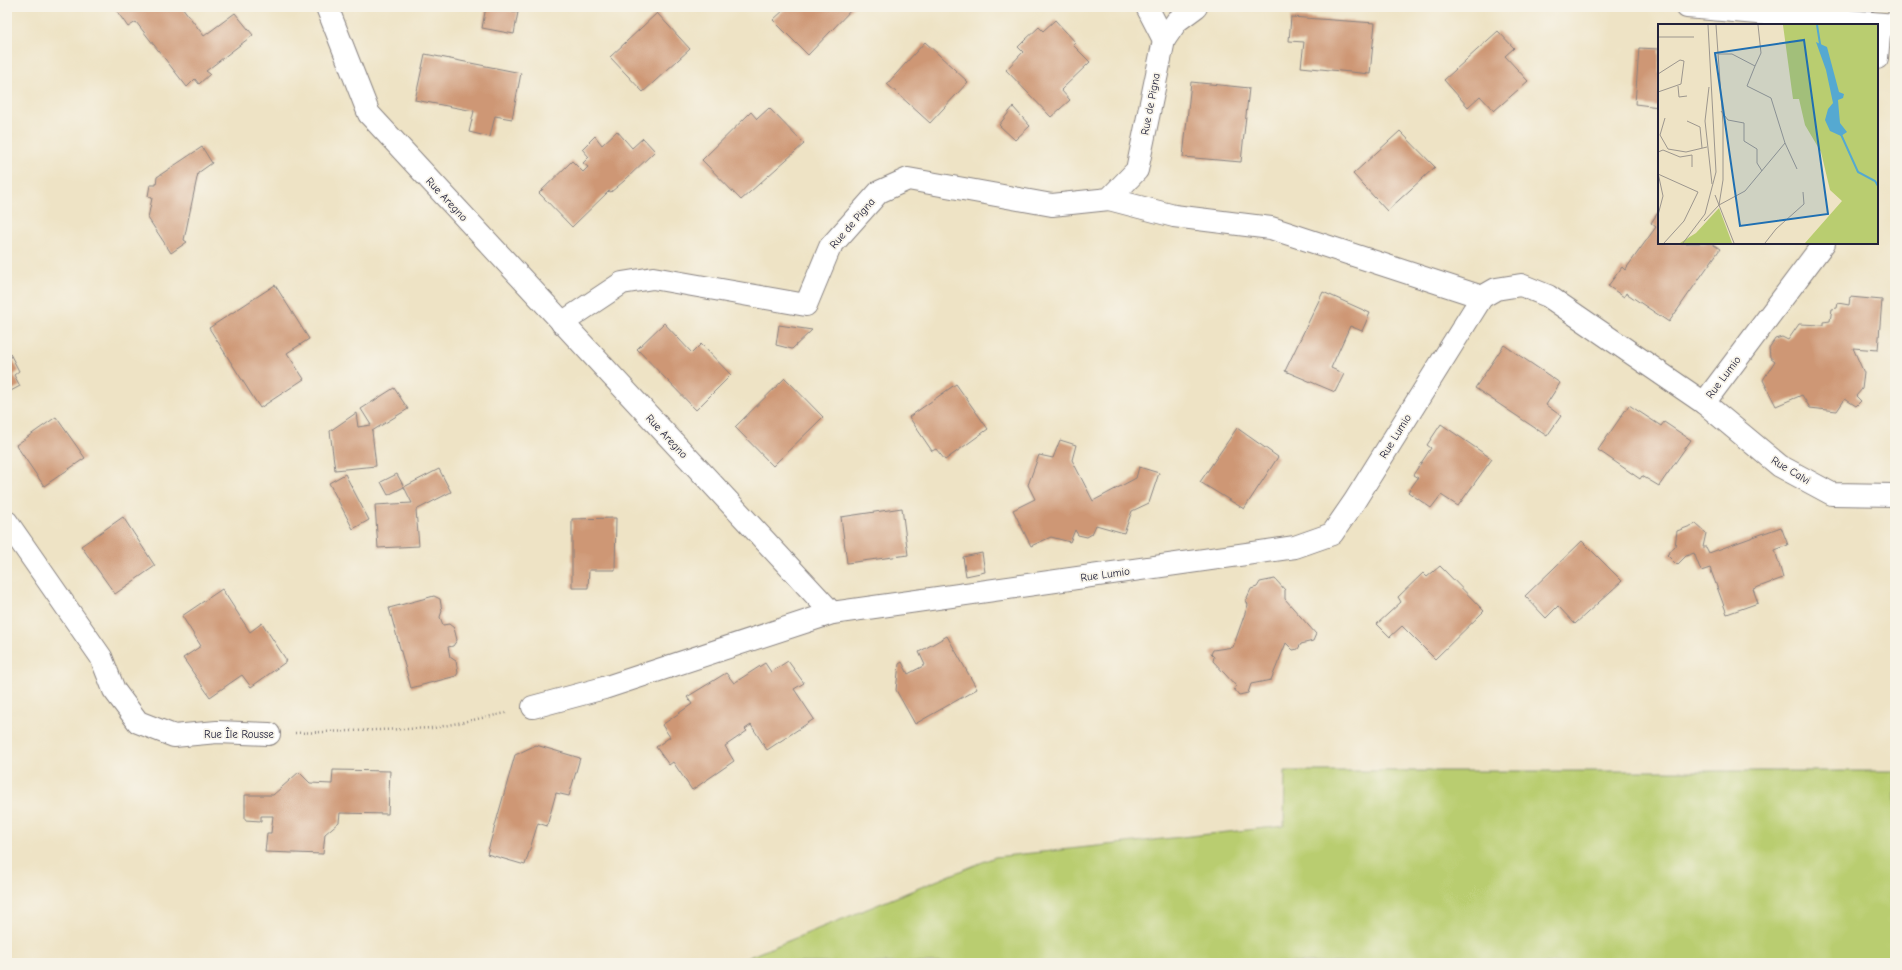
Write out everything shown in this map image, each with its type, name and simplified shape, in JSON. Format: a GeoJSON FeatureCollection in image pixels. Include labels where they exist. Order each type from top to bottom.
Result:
{"type":"FeatureCollection","features":[{"type":"Feature","properties":{"kind":"street","name":"Rue Aregno"},"geometry":{"type":"LineString","coordinates":[[327,7],[369,114],[832,613]]}},
{"type":"Feature","properties":{"kind":"street"},"geometry":{"type":"LineString","coordinates":[[1147,7],[1164,40]]}},
{"type":"Feature","properties":{"kind":"street","name":"Rue de Pigna"},"geometry":{"type":"LineString","coordinates":[[562,323],[622,282],[653,278],[806,305],[830,247],[879,192],[908,179],[1052,205],[1109,199],[1137,170],[1164,40],[1177,21],[1196,7]]}},
{"type":"Feature","properties":{"kind":"street"},"geometry":{"type":"LineString","coordinates":[[1687,7],[1877,24]]}},
{"type":"Feature","properties":{"kind":"street"},"geometry":{"type":"LineString","coordinates":[[1878,24],[1888,25],[1878,55]]}},
{"type":"Feature","properties":{"kind":"street"},"geometry":{"type":"LineString","coordinates":[[1109,199],[1174,216],[1271,228],[1482,297]]}},
{"type":"Feature","properties":{"kind":"street","name":"Rue Lumio"},"geometry":{"type":"LineString","coordinates":[[832,613],[1295,547],[1332,534],[1354,502],[1482,297],[1496,289],[1521,285],[1548,296],[1704,403],[1823,244]]}},
{"type":"Feature","properties":{"kind":"street","name":"Rue Calvi"},"geometry":{"type":"LineString","coordinates":[[1704,403],[1780,466],[1832,494],[1895,495]]}},
{"type":"Feature","properties":{"kind":"street","name":"Rue Île Rousse"},"geometry":{"type":"LineString","coordinates":[[7,522],[100,657],[114,690],[138,722],[174,736],[217,732],[269,734]]}},
{"type":"Feature","properties":{"kind":"street"},"geometry":{"type":"LineString","coordinates":[[533,707],[604,688],[832,613]]}},
{"type":"Feature","properties":{"kind":"path","name":"Rue Île Rousse"},"geometry":{"type":"LineString","coordinates":[[269,734],[434,728],[533,707]]}},
{"type":"Feature","properties":{"kind":"green space"},"geometry":{"type":"Polygon","coordinates":[[[1285,771],[1895,771],[1895,963],[734,963],[995,857],[1284,826],[1285,771]]]}},
{"type":"Feature","properties":{"kind":"building"},"geometry":{"type":"Polygon","coordinates":[[[114,7],[182,7],[204,36],[235,13],[253,35],[206,71],[210,74],[199,84],[195,79],[187,87],[136,22],[128,27],[114,7]]]}},
{"type":"Feature","properties":{"kind":"building"},"geometry":{"type":"Polygon","coordinates":[[[486,7],[518,12],[514,34],[482,28],[486,7]]]}},
{"type":"Feature","properties":{"kind":"building"},"geometry":{"type":"Polygon","coordinates":[[[782,7],[854,7],[808,55],[773,20],[785,9],[782,7]]]}},
{"type":"Feature","properties":{"kind":"building"},"geometry":{"type":"Polygon","coordinates":[[[657,13],[690,49],[643,92],[610,57],[657,13]]]}},
{"type":"Feature","properties":{"kind":"building"},"geometry":{"type":"Polygon","coordinates":[[[1291,17],[1375,23],[1370,74],[1301,67],[1304,42],[1289,41],[1291,17]]]}},
{"type":"Feature","properties":{"kind":"building"},"geometry":{"type":"Polygon","coordinates":[[[1055,20],[1076,43],[1073,45],[1090,62],[1061,90],[1070,100],[1051,117],[1006,70],[1023,52],[1018,47],[1039,27],[1043,31],[1055,20]]]}},
{"type":"Feature","properties":{"kind":"building"},"geometry":{"type":"Polygon","coordinates":[[[1498,31],[1514,48],[1505,56],[1528,81],[1494,111],[1480,96],[1468,107],[1444,80],[1498,31]]]}},
{"type":"Feature","properties":{"kind":"building"},"geometry":{"type":"Polygon","coordinates":[[[925,42],[968,82],[930,123],[887,84],[925,42]]]}},
{"type":"Feature","properties":{"kind":"building"},"geometry":{"type":"Polygon","coordinates":[[[1639,48],[1658,49],[1658,107],[1635,104],[1639,48]]]}},
{"type":"Feature","properties":{"kind":"building"},"geometry":{"type":"Polygon","coordinates":[[[425,54],[521,73],[512,119],[495,116],[490,137],[469,132],[474,111],[415,100],[425,54]]]}},
{"type":"Feature","properties":{"kind":"building"},"geometry":{"type":"Polygon","coordinates":[[[1191,82],[1249,88],[1241,162],[1183,157],[1191,82]]]}},
{"type":"Feature","properties":{"kind":"building"},"geometry":{"type":"Polygon","coordinates":[[[1013,107],[1030,126],[1015,140],[999,125],[1013,107]]]}},
{"type":"Feature","properties":{"kind":"building"},"geometry":{"type":"Polygon","coordinates":[[[769,108],[804,144],[741,200],[702,160],[751,112],[757,119],[769,108]]]}},
{"type":"Feature","properties":{"kind":"building"},"geometry":{"type":"Polygon","coordinates":[[[617,131],[632,148],[643,138],[655,151],[624,181],[611,192],[609,191],[572,227],[539,193],[572,161],[583,172],[588,167],[583,163],[589,157],[582,149],[595,136],[602,145],[617,131]]]}},
{"type":"Feature","properties":{"kind":"building"},"geometry":{"type":"Polygon","coordinates":[[[1400,131],[1435,167],[1387,211],[1353,174],[1400,131]]]}},
{"type":"Feature","properties":{"kind":"building"},"geometry":{"type":"Polygon","coordinates":[[[202,147],[212,163],[198,173],[184,240],[187,242],[171,253],[148,218],[152,198],[148,196],[150,185],[156,185],[157,177],[202,147]]]}},
{"type":"Feature","properties":{"kind":"building"},"geometry":{"type":"Polygon","coordinates":[[[1658,212],[1658,244],[1712,244],[1720,249],[1669,322],[1626,293],[1624,297],[1608,286],[1622,267],[1625,270],[1656,227],[1651,223],[1658,212]]]}},
{"type":"Feature","properties":{"kind":"building"},"geometry":{"type":"Polygon","coordinates":[[[275,285],[309,339],[287,353],[304,379],[260,408],[209,328],[275,285]]]}},
{"type":"Feature","properties":{"kind":"building"},"geometry":{"type":"Polygon","coordinates":[[[1323,292],[1370,313],[1362,331],[1350,326],[1331,368],[1344,374],[1335,392],[1285,371],[1323,292]]]}},
{"type":"Feature","properties":{"kind":"building"},"geometry":{"type":"Polygon","coordinates":[[[1850,297],[1882,300],[1878,350],[1853,348],[1864,373],[1862,389],[1856,396],[1861,401],[1856,406],[1845,399],[1837,411],[1810,408],[1802,395],[1776,406],[1763,380],[1775,361],[1770,357],[1769,348],[1775,339],[1782,337],[1788,340],[1799,324],[1823,325],[1823,322],[1830,321],[1832,309],[1837,308],[1838,303],[1849,305],[1850,297]]]}},
{"type":"Feature","properties":{"kind":"building"},"geometry":{"type":"Polygon","coordinates":[[[664,323],[692,353],[701,344],[731,375],[696,410],[637,349],[664,323]]]}},
{"type":"Feature","properties":{"kind":"building"},"geometry":{"type":"Polygon","coordinates":[[[779,325],[812,330],[792,349],[776,345],[779,325]]]}},
{"type":"Feature","properties":{"kind":"building"},"geometry":{"type":"Polygon","coordinates":[[[1504,345],[1560,383],[1546,405],[1561,416],[1547,436],[1475,388],[1504,345]]]}},
{"type":"Feature","properties":{"kind":"building"},"geometry":{"type":"Polygon","coordinates":[[[7,348],[19,371],[14,375],[20,386],[7,393],[7,348]]]}},
{"type":"Feature","properties":{"kind":"building"},"geometry":{"type":"Polygon","coordinates":[[[785,378],[823,417],[773,466],[735,427],[785,378]]]}},
{"type":"Feature","properties":{"kind":"building"},"geometry":{"type":"Polygon","coordinates":[[[956,384],[988,429],[945,460],[936,449],[932,451],[909,417],[956,384]]]}},
{"type":"Feature","properties":{"kind":"building"},"geometry":{"type":"Polygon","coordinates":[[[394,388],[408,409],[372,431],[376,466],[335,470],[330,431],[356,413],[358,427],[371,425],[361,409],[394,388]]]}},
{"type":"Feature","properties":{"kind":"building"},"geometry":{"type":"Polygon","coordinates":[[[1629,405],[1661,426],[1664,422],[1691,440],[1659,486],[1642,476],[1640,479],[1598,450],[1629,405]]]}},
{"type":"Feature","properties":{"kind":"building"},"geometry":{"type":"Polygon","coordinates":[[[56,417],[85,458],[44,486],[16,445],[56,417]]]}},
{"type":"Feature","properties":{"kind":"building"},"geometry":{"type":"Polygon","coordinates":[[[1441,424],[1492,459],[1458,506],[1441,495],[1431,508],[1408,492],[1418,478],[1413,475],[1431,448],[1427,445],[1441,424]]]}},
{"type":"Feature","properties":{"kind":"building"},"geometry":{"type":"Polygon","coordinates":[[[1237,428],[1278,457],[1244,509],[1200,482],[1237,428]]]}},
{"type":"Feature","properties":{"kind":"building"},"geometry":{"type":"Polygon","coordinates":[[[1060,440],[1076,445],[1072,460],[1093,501],[1136,478],[1139,467],[1159,473],[1149,503],[1132,511],[1124,533],[1096,525],[1092,534],[1087,537],[1078,535],[1075,530],[1070,542],[1051,537],[1031,546],[1013,510],[1035,499],[1028,485],[1039,455],[1053,458],[1060,440]]]}},
{"type":"Feature","properties":{"kind":"building"},"geometry":{"type":"Polygon","coordinates":[[[439,469],[451,492],[416,510],[419,546],[378,548],[375,505],[412,503],[404,487],[439,469]]]}},
{"type":"Feature","properties":{"kind":"building"},"geometry":{"type":"Polygon","coordinates":[[[345,474],[369,520],[353,529],[329,483],[345,474]]]}},
{"type":"Feature","properties":{"kind":"building"},"geometry":{"type":"Polygon","coordinates":[[[397,474],[404,487],[388,495],[381,482],[397,474]]]}},
{"type":"Feature","properties":{"kind":"building"},"geometry":{"type":"Polygon","coordinates":[[[902,508],[908,555],[847,563],[841,517],[902,508]]]}},
{"type":"Feature","properties":{"kind":"building"},"geometry":{"type":"Polygon","coordinates":[[[123,517],[155,566],[115,594],[81,546],[123,517]]]}},
{"type":"Feature","properties":{"kind":"building"},"geometry":{"type":"Polygon","coordinates":[[[616,518],[615,570],[589,570],[588,588],[572,588],[572,519],[616,518]]]}},
{"type":"Feature","properties":{"kind":"building"},"geometry":{"type":"Polygon","coordinates":[[[1696,524],[1706,533],[1703,547],[1706,547],[1709,553],[1781,527],[1788,545],[1775,550],[1783,578],[1753,589],[1758,603],[1727,614],[1710,568],[1701,571],[1694,553],[1686,556],[1677,565],[1667,555],[1675,546],[1677,531],[1696,524]]]}},
{"type":"Feature","properties":{"kind":"building"},"geometry":{"type":"Polygon","coordinates":[[[1582,541],[1622,581],[1575,624],[1558,606],[1546,618],[1525,596],[1582,541]]]}},
{"type":"Feature","properties":{"kind":"building"},"geometry":{"type":"Polygon","coordinates":[[[982,553],[985,572],[966,576],[963,557],[982,553]]]}},
{"type":"Feature","properties":{"kind":"building"},"geometry":{"type":"Polygon","coordinates":[[[1440,566],[1484,611],[1435,659],[1402,626],[1390,637],[1377,624],[1401,602],[1398,597],[1423,573],[1427,577],[1440,566]]]}},
{"type":"Feature","properties":{"kind":"building"},"geometry":{"type":"Polygon","coordinates":[[[1275,579],[1285,590],[1285,599],[1316,634],[1313,641],[1301,644],[1298,649],[1293,650],[1286,643],[1271,680],[1251,684],[1248,693],[1239,695],[1234,689],[1236,686],[1213,661],[1214,657],[1211,654],[1213,650],[1233,647],[1248,605],[1246,600],[1251,589],[1257,587],[1260,582],[1275,579]]]}},
{"type":"Feature","properties":{"kind":"building"},"geometry":{"type":"Polygon","coordinates":[[[222,589],[250,632],[262,623],[287,661],[251,687],[242,675],[210,697],[183,658],[201,646],[182,616],[222,589]]]}},
{"type":"Feature","properties":{"kind":"building"},"geometry":{"type":"Polygon","coordinates":[[[434,596],[440,599],[442,611],[440,617],[443,625],[449,624],[454,628],[457,640],[453,646],[448,647],[450,657],[456,661],[458,673],[456,676],[411,688],[389,608],[434,596]]]}},
{"type":"Feature","properties":{"kind":"building"},"geometry":{"type":"Polygon","coordinates":[[[947,636],[977,689],[915,724],[896,690],[899,664],[902,662],[908,674],[925,665],[919,652],[947,636]]]}},
{"type":"Feature","properties":{"kind":"building"},"geometry":{"type":"Polygon","coordinates":[[[788,661],[804,683],[794,689],[814,719],[767,750],[751,725],[745,729],[747,731],[725,746],[734,761],[692,790],[673,762],[669,765],[656,747],[670,737],[662,725],[692,704],[687,697],[726,673],[734,683],[765,663],[771,672],[788,661]]]}},
{"type":"Feature","properties":{"kind":"building"},"geometry":{"type":"Polygon","coordinates":[[[536,745],[580,758],[569,796],[556,793],[547,826],[538,823],[525,865],[487,854],[515,755],[536,745]]]}},
{"type":"Feature","properties":{"kind":"building"},"geometry":{"type":"Polygon","coordinates":[[[333,770],[390,771],[388,814],[340,813],[339,822],[325,834],[323,854],[265,852],[267,833],[271,833],[273,816],[261,816],[261,821],[245,820],[245,795],[273,795],[299,772],[310,783],[332,784],[333,770]]]}}]}
